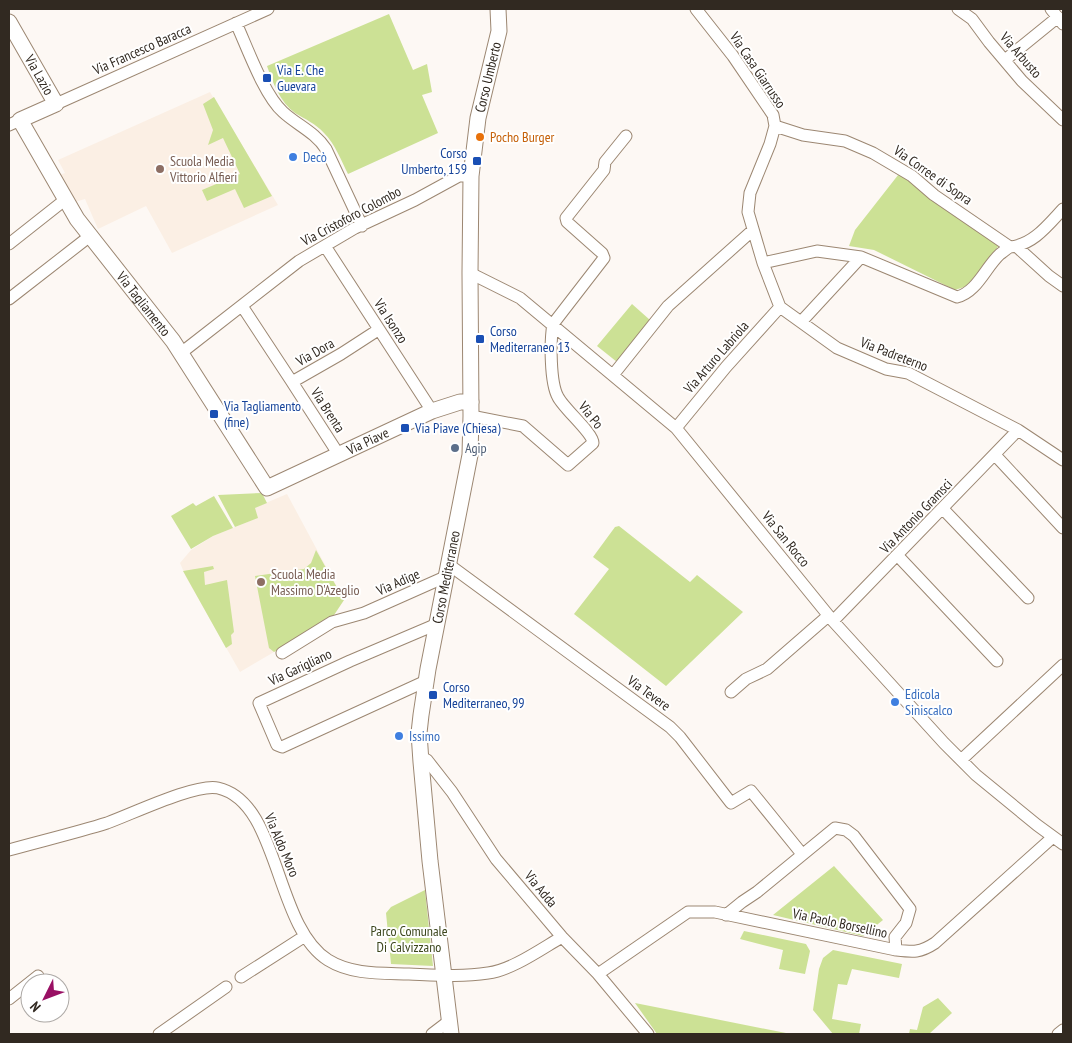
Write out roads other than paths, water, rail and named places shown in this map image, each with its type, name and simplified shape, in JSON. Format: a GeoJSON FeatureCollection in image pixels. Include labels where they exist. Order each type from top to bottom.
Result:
{"type":"FeatureCollection","features":[{"type":"Feature","properties":{"kind":"main road","name":"Corso Umberto"},"geometry":{"type":"LineString","coordinates":[[471,176],[478,118],[499,31],[498,9]]}},
{"type":"Feature","properties":{"kind":"main road","name":"Via Lazio"},"geometry":{"type":"LineString","coordinates":[[9,22],[56,104]]}},
{"type":"Feature","properties":{"kind":"main road"},"geometry":{"type":"LineString","coordinates":[[14,123],[56,104]]}},
{"type":"Feature","properties":{"kind":"main road","name":"Via Tagliamento"},"geometry":{"type":"LineString","coordinates":[[14,123],[66,199],[77,219],[181,353],[267,488]]}},
{"type":"Feature","properties":{"kind":"main road","name":"Corso Mediterraneo"},"geometry":{"type":"LineString","coordinates":[[450,1028],[430,862],[420,734],[426,681],[446,570],[470,455],[471,176]]}},
{"type":"Feature","properties":{"kind":"main road","name":"Via Piave"},"geometry":{"type":"LineString","coordinates":[[267,488],[432,411],[460,402],[471,409]]}},
{"type":"Feature","properties":{"kind":"street","name":"Via Francesco Baracca"},"geometry":{"type":"LineString","coordinates":[[56,104],[268,9]]}},
{"type":"Feature","properties":{"kind":"street","name":"Via Casa Giarrusso"},"geometry":{"type":"LineString","coordinates":[[696,9],[738,64],[773,115],[775,126]]}},
{"type":"Feature","properties":{"kind":"street","name":"Via Arbusto"},"geometry":{"type":"LineString","coordinates":[[958,9],[972,19],[988,42],[1038,98],[1063,120]]}},
{"type":"Feature","properties":{"kind":"street"},"geometry":{"type":"LineString","coordinates":[[1005,60],[1057,17]]}},
{"type":"Feature","properties":{"kind":"street"},"geometry":{"type":"LineString","coordinates":[[236,23],[272,100],[282,111],[319,139],[326,149],[362,226]]}},
{"type":"Feature","properties":{"kind":"street"},"geometry":{"type":"LineString","coordinates":[[775,126],[770,144],[750,193],[748,212],[763,263],[780,307]]}},
{"type":"Feature","properties":{"kind":"street","name":"Via Corree di Sopra"},"geometry":{"type":"LineString","coordinates":[[775,126],[803,135],[845,141],[874,153],[912,176],[934,195],[1013,247],[1063,286]]}},
{"type":"Feature","properties":{"kind":"street"},"geometry":{"type":"LineString","coordinates":[[553,324],[604,258],[602,253],[566,222],[566,218],[604,170],[604,162],[626,136]]}},
{"type":"Feature","properties":{"kind":"street","name":"Via Cristoforo Colombo"},"geometry":{"type":"LineString","coordinates":[[181,353],[299,261],[459,176],[471,176]]}},
{"type":"Feature","properties":{"kind":"street"},"geometry":{"type":"LineString","coordinates":[[9,244],[66,199]]}},
{"type":"Feature","properties":{"kind":"street"},"geometry":{"type":"LineString","coordinates":[[763,263],[817,251],[861,257],[957,297],[965,295],[1000,254],[1028,242],[1063,209]]}},
{"type":"Feature","properties":{"kind":"street"},"geometry":{"type":"LineString","coordinates":[[613,375],[668,306],[754,230]]}},
{"type":"Feature","properties":{"kind":"street"},"geometry":{"type":"LineString","coordinates":[[9,298],[90,236]]}},
{"type":"Feature","properties":{"kind":"street","name":"Via Isonzo"},"geometry":{"type":"LineString","coordinates":[[325,246],[432,411]]}},
{"type":"Feature","properties":{"kind":"street"},"geometry":{"type":"LineString","coordinates":[[801,322],[861,257]]}},
{"type":"Feature","properties":{"kind":"street","name":"Via San Rocco"},"geometry":{"type":"LineString","coordinates":[[470,273],[520,298],[676,428],[831,619],[961,760],[976,775],[1059,837]]}},
{"type":"Feature","properties":{"kind":"street","name":"Via Dora"},"geometry":{"type":"LineString","coordinates":[[242,306],[292,382],[378,330]]}},
{"type":"Feature","properties":{"kind":"street","name":"Via Padreterno"},"geometry":{"type":"LineString","coordinates":[[780,307],[837,348],[886,369],[908,373],[1018,430],[1063,460]]}},
{"type":"Feature","properties":{"kind":"street","name":"Via Arturo Labriola"},"geometry":{"type":"LineString","coordinates":[[676,428],[780,307]]}},
{"type":"Feature","properties":{"kind":"street","name":"Via Po"},"geometry":{"type":"LineString","coordinates":[[471,409],[523,426],[568,465],[593,443],[592,437],[568,411],[557,395],[552,352],[553,324]]}},
{"type":"Feature","properties":{"kind":"street","name":"Via Brenta"},"geometry":{"type":"LineString","coordinates":[[292,382],[339,455]]}},
{"type":"Feature","properties":{"kind":"street","name":"Via Antonio Gramsci"},"geometry":{"type":"LineString","coordinates":[[731,692],[746,679],[767,669],[831,619],[898,556],[1018,430]]}},
{"type":"Feature","properties":{"kind":"street"},"geometry":{"type":"LineString","coordinates":[[995,455],[1063,528]]}},
{"type":"Feature","properties":{"kind":"street"},"geometry":{"type":"LineString","coordinates":[[943,509],[1028,598]]}},
{"type":"Feature","properties":{"kind":"street"},"geometry":{"type":"LineString","coordinates":[[898,556],[997,661]]}},
{"type":"Feature","properties":{"kind":"street","name":"Via Adige"},"geometry":{"type":"LineString","coordinates":[[282,653],[332,622],[364,613],[446,570]]}},
{"type":"Feature","properties":{"kind":"street","name":"Via Tevere"},"geometry":{"type":"LineString","coordinates":[[446,570],[670,727],[680,737],[730,803],[751,791],[802,854]]}},
{"type":"Feature","properties":{"kind":"street","name":"Via Garigliano"},"geometry":{"type":"LineString","coordinates":[[426,681],[282,747],[277,745],[259,703],[437,624]]}},
{"type":"Feature","properties":{"kind":"street"},"geometry":{"type":"LineString","coordinates":[[961,760],[1063,665]]}},
{"type":"Feature","properties":{"kind":"street","name":"Via Adda"},"geometry":{"type":"LineString","coordinates":[[421,757],[427,760],[452,792],[496,859],[562,937],[598,974],[648,1034]]}},
{"type":"Feature","properties":{"kind":"street","name":"Via Aldo Moro"},"geometry":{"type":"LineString","coordinates":[[9,850],[105,824],[188,791],[216,787],[238,796],[254,816],[305,936],[315,950],[328,960],[349,969],[380,973],[444,976],[488,973],[502,969],[562,937]]}},
{"type":"Feature","properties":{"kind":"street"},"geometry":{"type":"LineString","coordinates":[[726,915],[835,828],[846,830],[854,836],[910,909],[906,922],[895,937],[896,950]]}},
{"type":"Feature","properties":{"kind":"street","name":"Via Paolo Borsellino"},"geometry":{"type":"LineString","coordinates":[[598,974],[688,912],[715,912],[896,950],[911,952],[923,950],[935,943],[1059,837]]}},
{"type":"Feature","properties":{"kind":"street"},"geometry":{"type":"LineString","coordinates":[[241,977],[305,936]]}},
{"type":"Feature","properties":{"kind":"street"},"geometry":{"type":"LineString","coordinates":[[159,1034],[226,987]]}},
{"type":"Feature","properties":{"kind":"street"},"geometry":{"type":"LineString","coordinates":[[9,999],[20,990]]}},
{"type":"Feature","properties":{"kind":"street"},"geometry":{"type":"LineString","coordinates":[[432,1034],[450,1028]]}},
{"type":"Feature","properties":{"kind":"street"},"geometry":{"type":"LineString","coordinates":[[1058,1034],[1063,1030]]}},
{"type":"Feature","properties":{"kind":"place","name":"Via E. Che Guevara"},"geometry":{"type":"Point","coordinates":[267,78]}},
{"type":"Feature","properties":{"kind":"place","name":"Pocho Burger"},"geometry":{"type":"Point","coordinates":[480,137]}},
{"type":"Feature","properties":{"kind":"place","name":"Decò"},"geometry":{"type":"Point","coordinates":[293,157]}},
{"type":"Feature","properties":{"kind":"place","name":"Corso Umberto, 159"},"geometry":{"type":"Point","coordinates":[477,161]}},
{"type":"Feature","properties":{"kind":"place","name":"Scuola Media Vittorio Alfieri"},"geometry":{"type":"Point","coordinates":[160,169]}},
{"type":"Feature","properties":{"kind":"place","name":"Corso Mediterraneo 13"},"geometry":{"type":"Point","coordinates":[480,339]}},
{"type":"Feature","properties":{"kind":"place","name":"Via Tagliamento (fine)"},"geometry":{"type":"Point","coordinates":[214,414]}},
{"type":"Feature","properties":{"kind":"place","name":"Via Piave (Chiesa)"},"geometry":{"type":"Point","coordinates":[405,428]}},
{"type":"Feature","properties":{"kind":"place","name":"Agip"},"geometry":{"type":"Point","coordinates":[455,448]}},
{"type":"Feature","properties":{"kind":"place","name":"Scuola Media Massimo D'Azeglio"},"geometry":{"type":"Point","coordinates":[261,582]}},
{"type":"Feature","properties":{"kind":"place","name":"Corso Mediterraneo, 99"},"geometry":{"type":"Point","coordinates":[433,695]}},
{"type":"Feature","properties":{"kind":"place","name":"Edicola Siniscalco"},"geometry":{"type":"Point","coordinates":[895,702]}},
{"type":"Feature","properties":{"kind":"place","name":"Issimo"},"geometry":{"type":"Point","coordinates":[399,736]}},
{"type":"Feature","properties":{"kind":"park label","name":"Parco Comunale Di Calvizzano"},"geometry":{"type":"Point","coordinates":[409,940]}}]}
